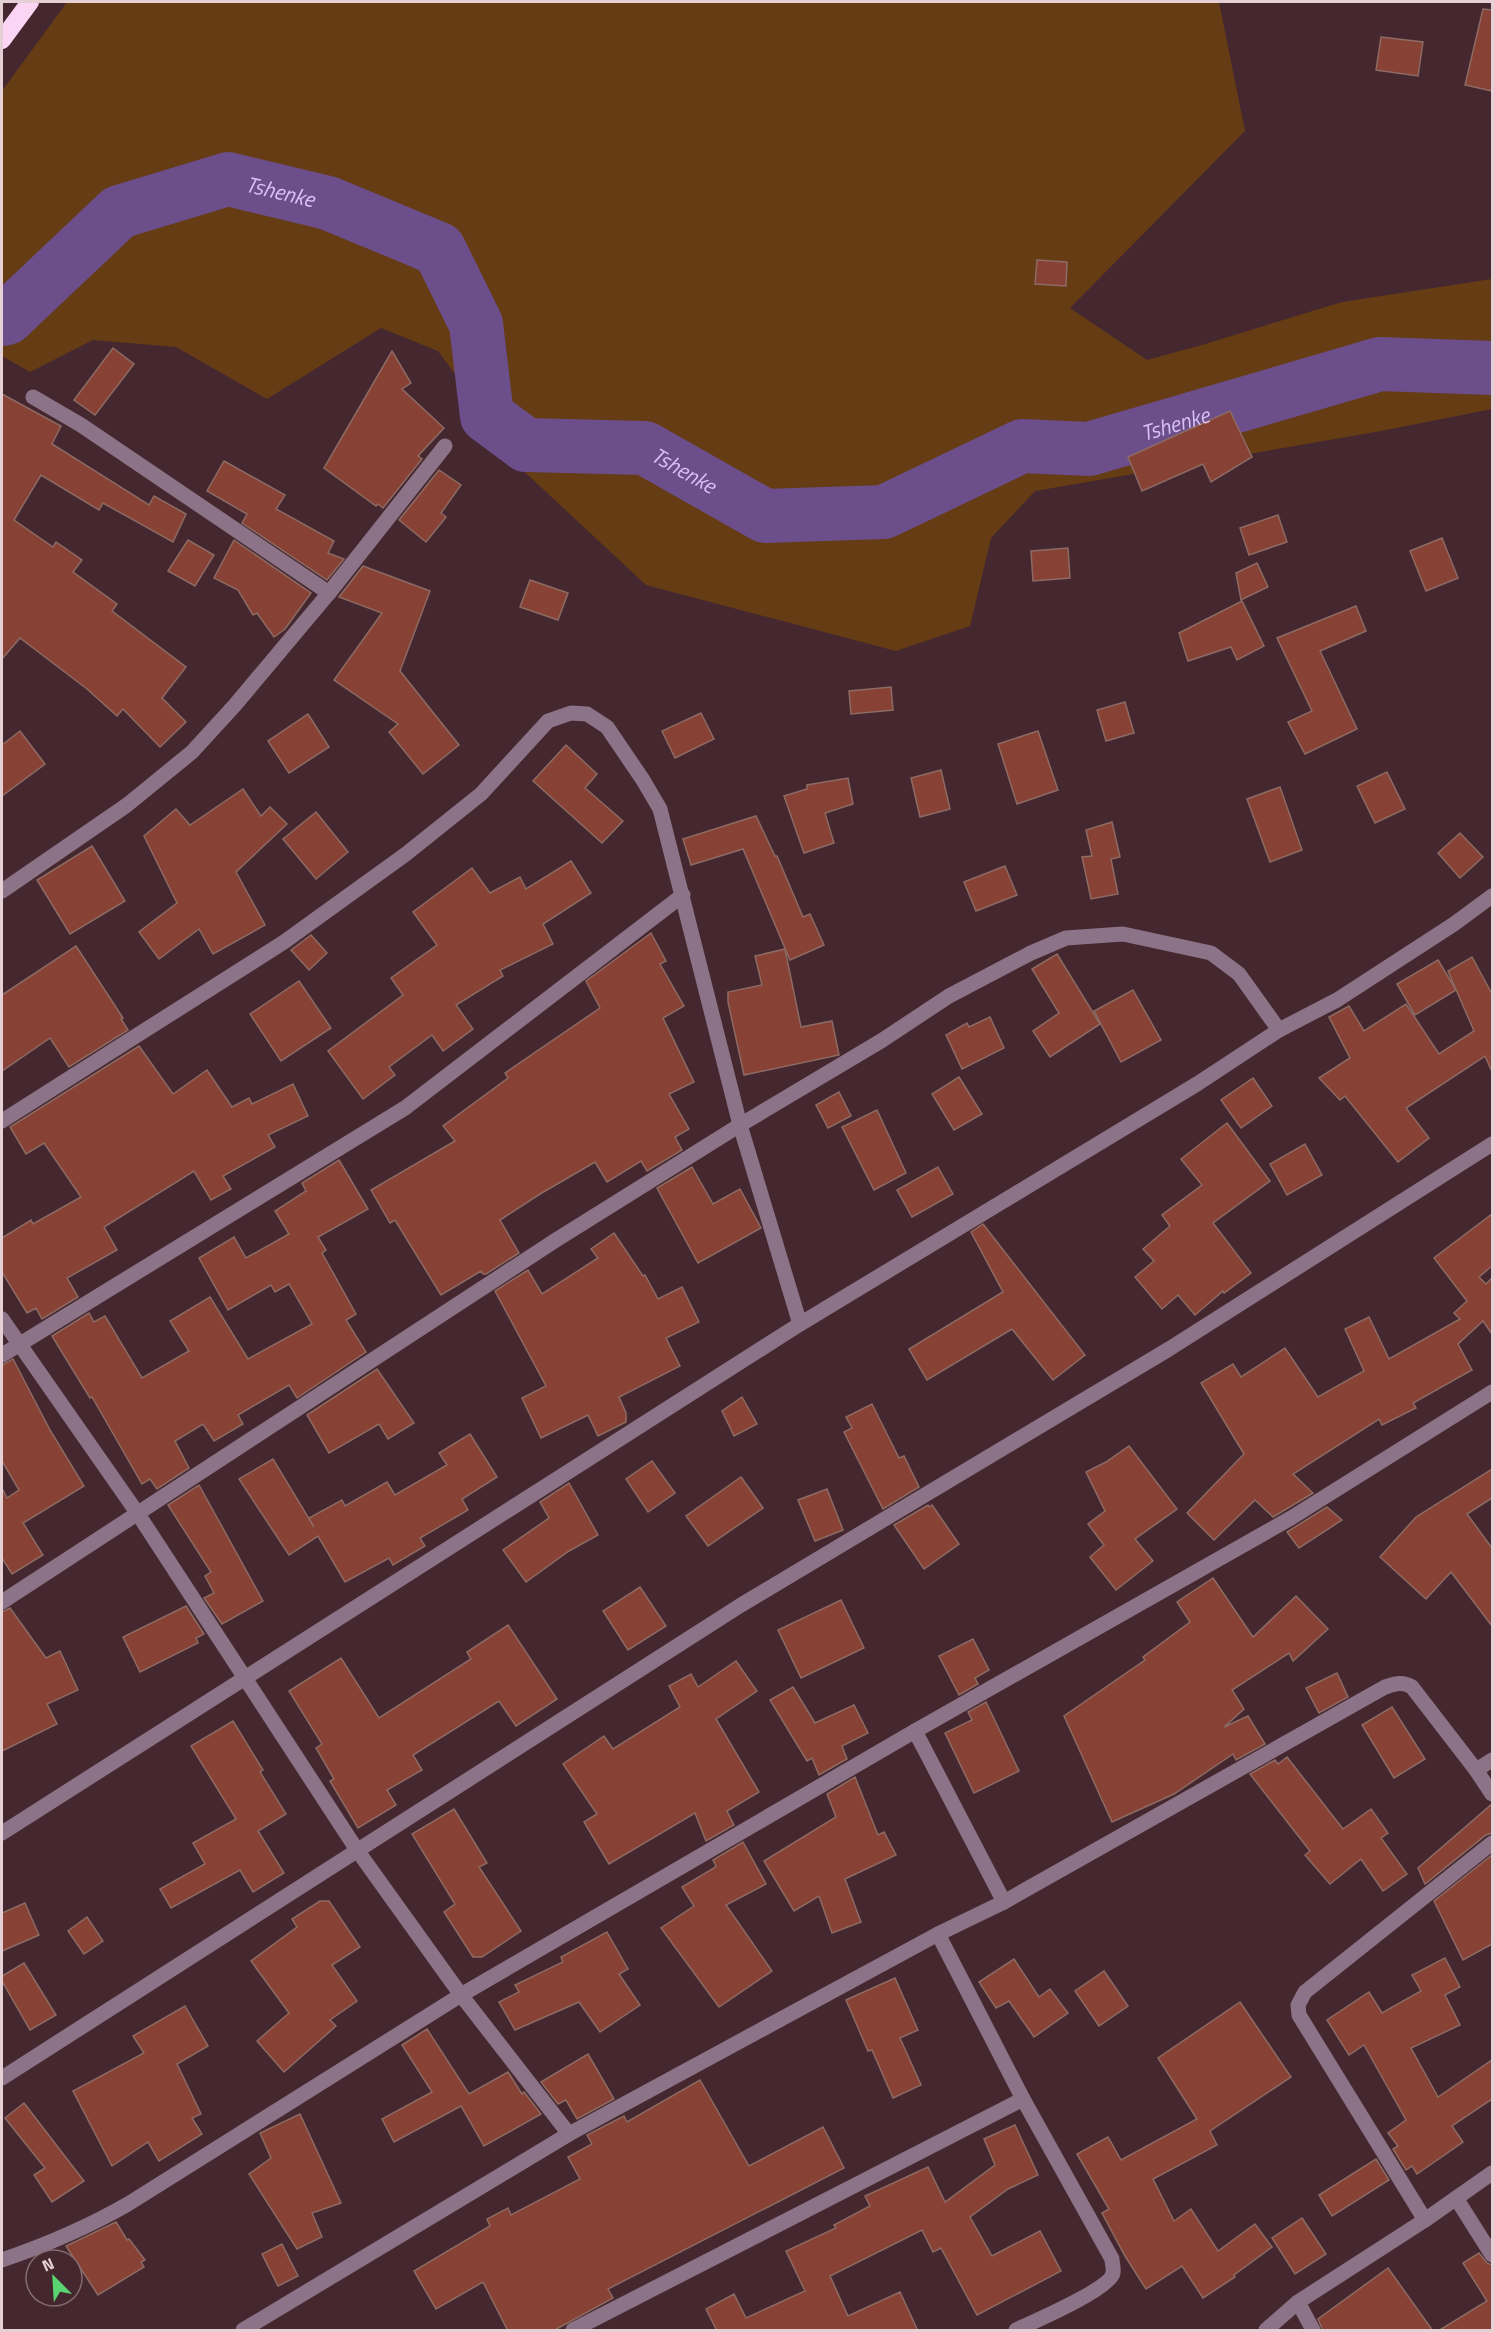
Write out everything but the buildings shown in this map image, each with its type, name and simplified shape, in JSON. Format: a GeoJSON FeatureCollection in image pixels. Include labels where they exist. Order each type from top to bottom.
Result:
{"type":"FeatureCollection","features":[{"type":"Feature","properties":{"kind":"highway"},"geometry":{"type":"LineString","coordinates":[[2,40],[30,2]]}},
{"type":"Feature","properties":{"kind":"street"},"geometry":{"type":"LineString","coordinates":[[33,397],[81,425],[329,593]]}},
{"type":"Feature","properties":{"kind":"street"},"geometry":{"type":"LineString","coordinates":[[2,891],[127,805],[192,752],[235,705],[329,593],[445,446]]}},
{"type":"Feature","properties":{"kind":"street"},"geometry":{"type":"LineString","coordinates":[[2,1122],[284,942],[406,854],[481,794],[548,721],[571,713],[587,714],[607,727],[660,809],[740,1125],[800,1324]]}},
{"type":"Feature","properties":{"kind":"street"},"geometry":{"type":"LineString","coordinates":[[2,1355],[405,1108],[683,896]]}},
{"type":"Feature","properties":{"kind":"street"},"geometry":{"type":"LineString","coordinates":[[2,1833],[800,1324],[1197,1084],[1279,1030],[1337,1000],[1454,924],[1492,896]]}},
{"type":"Feature","properties":{"kind":"street"},"geometry":{"type":"LineString","coordinates":[[2,1602],[546,1246],[740,1125],[881,1041],[949,996],[1031,952],[1066,938],[1123,934],[1211,953],[1239,974],[1279,1030]]}},
{"type":"Feature","properties":{"kind":"street"},"geometry":{"type":"LineString","coordinates":[[2,2078],[741,1605],[1169,1349],[1492,1144]]}},
{"type":"Feature","properties":{"kind":"street"},"geometry":{"type":"LineString","coordinates":[[2,1320],[138,1514],[357,1850],[461,1995],[569,2134]]}},
{"type":"Feature","properties":{"kind":"street"},"geometry":{"type":"LineString","coordinates":[[2,2260],[92,2224],[128,2204],[461,1995],[915,1731],[1291,1518],[1492,1392]]}},
{"type":"Feature","properties":{"kind":"street"},"geometry":{"type":"LineString","coordinates":[[243,2331],[569,2134],[938,1934],[1004,1902],[1385,1687],[1406,1683],[1412,1687],[1492,1794]]}},
{"type":"Feature","properties":{"kind":"street"},"geometry":{"type":"LineString","coordinates":[[915,1731],[1004,1902]]}},
{"type":"Feature","properties":{"kind":"street"},"geometry":{"type":"LineString","coordinates":[[1476,1770],[1492,1760]]}},
{"type":"Feature","properties":{"kind":"street"},"geometry":{"type":"LineString","coordinates":[[1425,2220],[1299,2014],[1298,2005],[1305,1992],[1492,1843]]}},
{"type":"Feature","properties":{"kind":"street"},"geometry":{"type":"LineString","coordinates":[[938,1934],[1023,2099],[1112,2259],[1113,2273],[1109,2280],[1097,2290],[1016,2331]]}},
{"type":"Feature","properties":{"kind":"street"},"geometry":{"type":"LineString","coordinates":[[573,2331],[1023,2099]]}},
{"type":"Feature","properties":{"kind":"street"},"geometry":{"type":"LineString","coordinates":[[1266,2331],[1298,2302],[1425,2220],[1492,2173]]}},
{"type":"Feature","properties":{"kind":"street"},"geometry":{"type":"LineString","coordinates":[[1456,2198],[1492,2254]]}},
{"type":"Feature","properties":{"kind":"street"},"geometry":{"type":"LineString","coordinates":[[1298,2302],[1313,2331]]}},
{"type":"Feature","properties":{"kind":"shaded area"},"geometry":{"type":"Polygon","coordinates":[[[67,2],[1219,2],[1245,131],[1070,308],[1147,360],[1342,302],[1492,279],[1492,409],[1381,431],[1035,491],[991,538],[970,626],[896,651],[646,585],[514,462],[475,401],[438,351],[381,328],[267,399],[176,347],[93,340],[30,372],[2,356],[2,91],[67,2]]]}},
{"type":"Feature","properties":{"kind":"waterway","name":"Tshenke"},"geometry":{"type":"LineString","coordinates":[[2,319],[7,318],[119,212],[228,179],[328,203],[439,249],[476,324],[487,416],[526,445],[645,448],[765,516],[884,512],[1022,446],[1089,449],[1380,364],[1492,368]]}}]}
